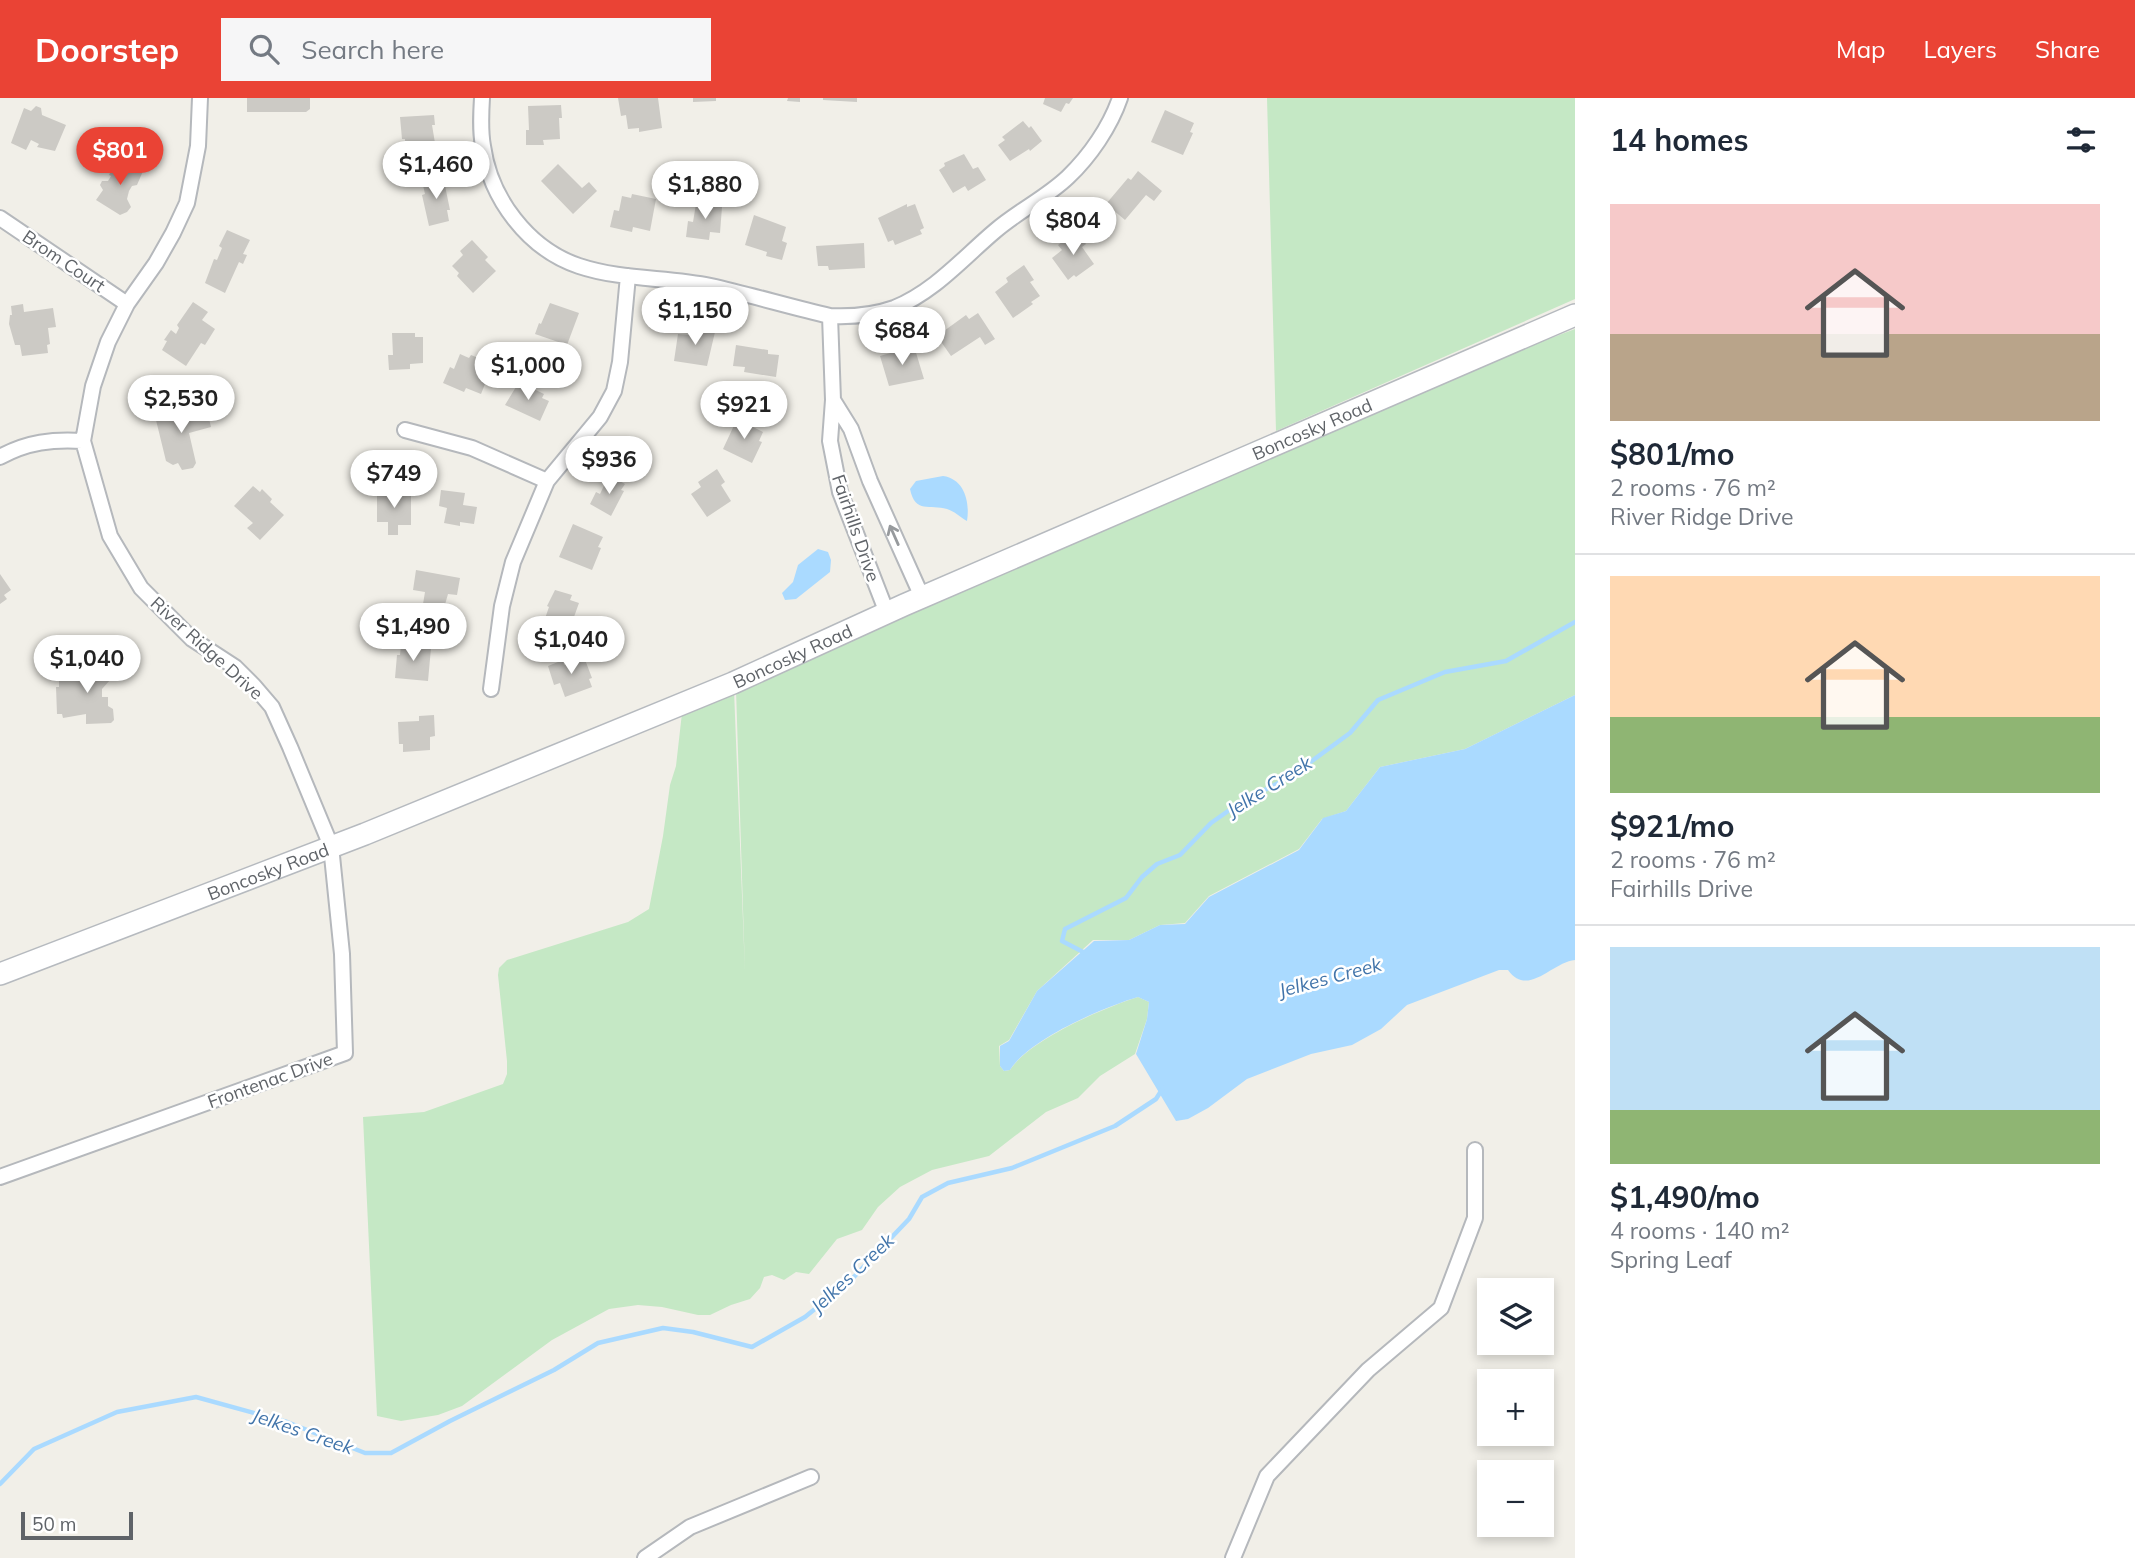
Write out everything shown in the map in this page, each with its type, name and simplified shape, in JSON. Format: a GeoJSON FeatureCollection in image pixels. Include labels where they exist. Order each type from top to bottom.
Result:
{"type":"FeatureCollection","features":[{"type":"Feature","properties":{"kind":"street","name":"River Ridge Drive"},"geometry":{"type":"LineString","coordinates":[[200,98],[198,146],[187,203],[156,263],[127,304],[98,365],[83,441],[110,536],[120,556],[141,588],[174,622],[192,639],[235,667],[272,707],[331,846]]}},
{"type":"Feature","properties":{"kind":"street"},"geometry":{"type":"LineString","coordinates":[[482,98],[482,139],[488,169],[496,189],[517,222],[553,253],[576,265],[628,276],[712,286],[831,316],[865,314],[894,307],[915,297],[950,272],[1001,225],[1067,178],[1089,153],[1115,113],[1121,98]]}},
{"type":"Feature","properties":{"kind":"street","name":"Brom Court"},"geometry":{"type":"LineString","coordinates":[[0,218],[127,304]]}},
{"type":"Feature","properties":{"kind":"street"},"geometry":{"type":"LineString","coordinates":[[491,689],[504,597],[513,562],[547,481],[600,417],[614,391],[620,362],[628,276]]}},
{"type":"Feature","properties":{"kind":"street","name":"Boncosky Road"},"geometry":{"type":"LineString","coordinates":[[0,974],[331,846],[733,683],[922,597],[1575,315]]}},
{"type":"Feature","properties":{"kind":"street","name":"Fairhills Drive"},"geometry":{"type":"LineString","coordinates":[[831,316],[833,400],[830,441],[839,492],[887,613]]}},
{"type":"Feature","properties":{"kind":"street","name":"Fairhills Drive"},"geometry":{"type":"LineString","coordinates":[[833,400],[851,429],[870,481],[922,597]]}},
{"type":"Feature","properties":{"kind":"street"},"geometry":{"type":"LineString","coordinates":[[405,430],[472,447],[547,481]]}},
{"type":"Feature","properties":{"kind":"street"},"geometry":{"type":"LineString","coordinates":[[0,457],[35,442],[60,439],[83,441]]}},
{"type":"Feature","properties":{"kind":"street","name":"Frontenac Drive"},"geometry":{"type":"LineString","coordinates":[[0,1177],[345,1053],[342,954],[331,846]]}},
{"type":"Feature","properties":{"kind":"street"},"geometry":{"type":"LineString","coordinates":[[1233,1558],[1267,1476],[1368,1370],[1441,1308],[1475,1218],[1475,1150]]}},
{"type":"Feature","properties":{"kind":"street"},"geometry":{"type":"LineString","coordinates":[[645,1558],[690,1527],[811,1477]]}},
{"type":"Feature","properties":{"kind":"green space"},"geometry":{"type":"Polygon","coordinates":[[[1267,98],[1575,98],[1575,299],[1276,431],[1267,98]]]}},
{"type":"Feature","properties":{"kind":"green space"},"geometry":{"type":"Polygon","coordinates":[[[1575,329],[1575,695],[1465,749],[1380,767],[1346,811],[1322,819],[1299,849],[1209,896],[1185,923],[1160,925],[1129,940],[1093,940],[1037,991],[1009,1040],[999,1046],[1000,1066],[1004,1071],[1010,1070],[1033,1047],[1068,1026],[1138,997],[1149,1002],[1147,1019],[1135,1054],[1100,1076],[1078,1098],[1046,1112],[989,1156],[932,1170],[900,1187],[878,1207],[862,1230],[837,1239],[809,1274],[796,1272],[784,1280],[772,1275],[764,1277],[760,1288],[750,1299],[710,1315],[638,1305],[609,1309],[552,1340],[462,1406],[438,1415],[401,1421],[377,1416],[363,1117],[424,1112],[503,1084],[507,1074],[507,1061],[499,968],[507,960],[628,922],[649,909],[670,785],[676,766],[682,713],[734,690],[745,972],[736,689],[1509,354],[1575,329]]]}},
{"type":"Feature","properties":{"kind":"water"},"geometry":{"type":"Polygon","coordinates":[[[943,476],[961,487],[967,500],[967,521],[947,509],[919,505],[912,497],[910,489],[916,481],[943,476]]]}},
{"type":"Feature","properties":{"kind":"water"},"geometry":{"type":"Polygon","coordinates":[[[818,549],[828,552],[831,560],[830,572],[796,599],[785,600],[782,593],[793,582],[798,565],[818,549]]]}},
{"type":"Feature","properties":{"kind":"water"},"geometry":{"type":"Polygon","coordinates":[[[1575,695],[1575,960],[1532,980],[1524,981],[1508,970],[1499,970],[1407,1005],[1381,1029],[1352,1045],[1311,1054],[1247,1079],[1208,1108],[1188,1119],[1176,1121],[1136,1054],[1147,1019],[1149,1002],[1138,997],[1106,1008],[1050,1036],[1020,1058],[1010,1070],[1004,1071],[1000,1066],[1000,1046],[1009,1041],[1037,991],[1094,941],[1129,940],[1160,925],[1185,924],[1209,897],[1299,850],[1323,818],[1346,811],[1380,767],[1465,749],[1575,695]]]}},
{"type":"Feature","properties":{"kind":"building"},"geometry":{"type":"Polygon","coordinates":[[[247,98],[310,98],[310,109],[306,112],[247,112],[247,98]]]}},
{"type":"Feature","properties":{"kind":"building"},"geometry":{"type":"Polygon","coordinates":[[[618,98],[658,98],[662,128],[639,132],[639,128],[628,129],[626,115],[621,116],[618,98]]]}},
{"type":"Feature","properties":{"kind":"building"},"geometry":{"type":"Polygon","coordinates":[[[693,98],[716,98],[716,101],[693,102],[693,98]]]}},
{"type":"Feature","properties":{"kind":"building"},"geometry":{"type":"Polygon","coordinates":[[[788,98],[800,98],[800,102],[787,101],[788,98]]]}},
{"type":"Feature","properties":{"kind":"building"},"geometry":{"type":"Polygon","coordinates":[[[857,98],[857,102],[823,100],[857,98]]]}},
{"type":"Feature","properties":{"kind":"building"},"geometry":{"type":"Polygon","coordinates":[[[1045,98],[1073,98],[1061,112],[1043,104],[1045,98]]]}},
{"type":"Feature","properties":{"kind":"building"},"geometry":{"type":"Polygon","coordinates":[[[561,105],[560,139],[543,140],[544,145],[526,145],[526,130],[529,130],[528,106],[561,105]]]}},
{"type":"Feature","properties":{"kind":"building"},"geometry":{"type":"Polygon","coordinates":[[[36,106],[41,108],[42,115],[66,125],[55,151],[37,147],[39,144],[31,140],[26,150],[11,143],[24,108],[31,111],[36,106]]]}},
{"type":"Feature","properties":{"kind":"building"},"geometry":{"type":"Polygon","coordinates":[[[1165,110],[1194,123],[1190,132],[1193,133],[1183,155],[1151,142],[1165,110]]]}},
{"type":"Feature","properties":{"kind":"building"},"geometry":{"type":"Polygon","coordinates":[[[434,115],[435,125],[432,125],[436,149],[405,150],[400,117],[434,115]]]}},
{"type":"Feature","properties":{"kind":"building"},"geometry":{"type":"Polygon","coordinates":[[[1023,121],[1029,128],[1031,126],[1042,141],[1030,151],[1029,149],[1010,161],[998,145],[1005,140],[1002,137],[1023,121]]]}},
{"type":"Feature","properties":{"kind":"building"},"geometry":{"type":"Polygon","coordinates":[[[964,154],[973,169],[978,167],[986,180],[968,191],[965,186],[953,193],[939,170],[945,166],[944,163],[964,154]]]}},
{"type":"Feature","properties":{"kind":"building"},"geometry":{"type":"Polygon","coordinates":[[[122,158],[143,171],[137,185],[132,186],[129,191],[127,199],[131,207],[120,215],[96,200],[103,190],[100,185],[102,181],[108,181],[111,171],[113,173],[122,158]]]}},
{"type":"Feature","properties":{"kind":"building"},"geometry":{"type":"Polygon","coordinates":[[[558,164],[582,188],[589,182],[597,191],[573,214],[541,181],[558,164]]]}},
{"type":"Feature","properties":{"kind":"building"},"geometry":{"type":"Polygon","coordinates":[[[1138,171],[1162,191],[1154,201],[1146,195],[1125,220],[1106,204],[1128,178],[1131,180],[1138,171]]]}},
{"type":"Feature","properties":{"kind":"building"},"geometry":{"type":"Polygon","coordinates":[[[443,176],[450,210],[447,210],[449,221],[429,226],[422,195],[425,194],[422,181],[443,176]]]}},
{"type":"Feature","properties":{"kind":"building"},"geometry":{"type":"Polygon","coordinates":[[[632,194],[656,199],[650,231],[633,227],[632,232],[610,227],[614,210],[619,211],[622,196],[631,198],[632,194]]]}},
{"type":"Feature","properties":{"kind":"building"},"geometry":{"type":"Polygon","coordinates":[[[705,201],[719,203],[718,206],[722,207],[720,233],[710,232],[709,240],[686,237],[688,221],[693,222],[696,204],[704,205],[705,201]]]}},
{"type":"Feature","properties":{"kind":"building"},"geometry":{"type":"Polygon","coordinates":[[[907,204],[907,207],[915,204],[924,228],[920,230],[922,234],[895,245],[893,240],[888,242],[878,218],[907,204]]]}},
{"type":"Feature","properties":{"kind":"building"},"geometry":{"type":"Polygon","coordinates":[[[754,215],[786,227],[782,241],[787,243],[782,260],[766,256],[767,252],[745,245],[754,215]]]}},
{"type":"Feature","properties":{"kind":"building"},"geometry":{"type":"Polygon","coordinates":[[[227,230],[250,240],[243,254],[247,255],[243,264],[239,262],[225,293],[205,283],[214,259],[217,260],[222,248],[219,246],[227,230]]]}},
{"type":"Feature","properties":{"kind":"building"},"geometry":{"type":"Polygon","coordinates":[[[1076,231],[1086,244],[1082,247],[1094,264],[1068,280],[1052,258],[1062,250],[1058,245],[1076,231]]]}},
{"type":"Feature","properties":{"kind":"building"},"geometry":{"type":"Polygon","coordinates":[[[472,240],[488,257],[485,260],[496,271],[473,293],[457,276],[459,273],[452,266],[463,255],[460,251],[472,240]]]}},
{"type":"Feature","properties":{"kind":"building"},"geometry":{"type":"Polygon","coordinates":[[[864,243],[865,268],[829,270],[828,266],[818,266],[816,246],[864,243]]]}},
{"type":"Feature","properties":{"kind":"building"},"geometry":{"type":"Polygon","coordinates":[[[1024,265],[1034,280],[1030,282],[1040,296],[1013,318],[995,292],[1008,282],[1006,278],[1024,265]]]}},
{"type":"Feature","properties":{"kind":"building"},"geometry":{"type":"Polygon","coordinates":[[[193,302],[208,312],[202,320],[215,329],[205,345],[201,343],[186,366],[162,350],[167,341],[164,340],[171,330],[176,334],[179,328],[177,325],[193,302]]]}},
{"type":"Feature","properties":{"kind":"building"},"geometry":{"type":"Polygon","coordinates":[[[550,303],[579,313],[567,345],[535,334],[550,303]]]}},
{"type":"Feature","properties":{"kind":"building"},"geometry":{"type":"Polygon","coordinates":[[[23,304],[24,312],[53,308],[56,327],[48,328],[48,353],[22,356],[20,345],[15,345],[9,324],[11,306],[23,304]]]}},
{"type":"Feature","properties":{"kind":"building"},"geometry":{"type":"Polygon","coordinates":[[[978,313],[995,339],[985,345],[980,337],[951,356],[937,336],[966,315],[969,319],[978,313]]]}},
{"type":"Feature","properties":{"kind":"building"},"geometry":{"type":"Polygon","coordinates":[[[692,329],[715,332],[707,366],[674,361],[678,334],[691,335],[692,329]]]}},
{"type":"Feature","properties":{"kind":"building"},"geometry":{"type":"Polygon","coordinates":[[[392,333],[415,333],[415,337],[423,337],[423,363],[410,364],[410,369],[389,370],[388,355],[393,355],[392,333]]]}},
{"type":"Feature","properties":{"kind":"building"},"geometry":{"type":"Polygon","coordinates":[[[736,345],[768,350],[768,354],[779,355],[776,377],[744,372],[745,367],[733,366],[736,345]]]}},
{"type":"Feature","properties":{"kind":"building"},"geometry":{"type":"Polygon","coordinates":[[[914,346],[924,379],[889,386],[880,356],[914,346]]]}},
{"type":"Feature","properties":{"kind":"building"},"geometry":{"type":"Polygon","coordinates":[[[460,354],[469,358],[471,355],[493,364],[481,394],[466,388],[464,392],[443,383],[450,367],[454,369],[460,354]]]}},
{"type":"Feature","properties":{"kind":"building"},"geometry":{"type":"Polygon","coordinates":[[[519,382],[544,394],[542,398],[549,401],[540,421],[505,405],[519,382]]]}},
{"type":"Feature","properties":{"kind":"building"},"geometry":{"type":"Polygon","coordinates":[[[206,406],[211,427],[189,433],[196,463],[193,468],[182,470],[178,463],[173,465],[166,461],[155,416],[170,412],[171,416],[206,406]]]}},
{"type":"Feature","properties":{"kind":"building"},"geometry":{"type":"Polygon","coordinates":[[[737,419],[763,432],[759,441],[762,442],[752,463],[723,449],[737,419]]]}},
{"type":"Feature","properties":{"kind":"building"},"geometry":{"type":"Polygon","coordinates":[[[717,469],[725,482],[721,485],[731,501],[707,517],[691,494],[701,487],[698,482],[717,469]]]}},
{"type":"Feature","properties":{"kind":"building"},"geometry":{"type":"Polygon","coordinates":[[[609,475],[625,484],[611,516],[590,504],[596,492],[600,494],[609,475]]]}},
{"type":"Feature","properties":{"kind":"building"},"geometry":{"type":"Polygon","coordinates":[[[253,486],[260,492],[262,489],[272,499],[270,502],[284,515],[260,540],[247,528],[253,523],[234,506],[253,486]]]}},
{"type":"Feature","properties":{"kind":"building"},"geometry":{"type":"Polygon","coordinates":[[[441,490],[465,493],[463,505],[477,507],[474,524],[460,522],[460,526],[444,523],[447,508],[439,506],[441,490]]]}},
{"type":"Feature","properties":{"kind":"building"},"geometry":{"type":"Polygon","coordinates":[[[377,493],[411,493],[411,525],[398,525],[398,535],[388,535],[388,522],[377,522],[377,493]]]}},
{"type":"Feature","properties":{"kind":"building"},"geometry":{"type":"Polygon","coordinates":[[[573,524],[603,537],[592,570],[559,557],[573,524]]]}},
{"type":"Feature","properties":{"kind":"building"},"geometry":{"type":"Polygon","coordinates":[[[416,570],[460,578],[457,595],[448,594],[444,608],[423,604],[425,592],[413,590],[416,570]]]}},
{"type":"Feature","properties":{"kind":"building"},"geometry":{"type":"Polygon","coordinates":[[[0,574],[11,590],[4,595],[7,599],[0,604],[0,574]]]}},
{"type":"Feature","properties":{"kind":"building"},"geometry":{"type":"Polygon","coordinates":[[[555,590],[572,595],[570,600],[579,603],[570,628],[565,627],[563,634],[542,627],[549,607],[547,606],[555,590]]]}},
{"type":"Feature","properties":{"kind":"building"},"geometry":{"type":"Polygon","coordinates":[[[401,645],[431,648],[428,681],[395,678],[397,655],[400,655],[401,645]]]}},
{"type":"Feature","properties":{"kind":"building"},"geometry":{"type":"Polygon","coordinates":[[[105,657],[119,670],[102,689],[102,697],[108,697],[108,706],[113,709],[114,720],[111,723],[86,724],[86,714],[63,718],[62,714],[57,714],[56,687],[59,687],[59,675],[71,675],[72,679],[91,678],[90,673],[105,657]]]}},
{"type":"Feature","properties":{"kind":"building"},"geometry":{"type":"Polygon","coordinates":[[[584,657],[592,678],[589,679],[592,687],[565,697],[560,683],[554,685],[548,666],[563,660],[564,665],[584,657]]]}},
{"type":"Feature","properties":{"kind":"building"},"geometry":{"type":"Polygon","coordinates":[[[434,715],[435,736],[430,737],[430,750],[403,752],[403,744],[399,744],[398,722],[419,721],[419,716],[434,715]]]}},
{"type":"Feature","properties":{"kind":"waterway","name":"Jelke Creek"},"geometry":{"type":"LineString","coordinates":[[1085,953],[1062,941],[1065,929],[1126,898],[1142,877],[1157,864],[1180,855],[1211,823],[1241,802],[1290,777],[1350,733],[1378,700],[1445,672],[1506,661],[1575,622]]}},
{"type":"Feature","properties":{"kind":"waterway","name":"Jelkes Creek"},"geometry":{"type":"LineString","coordinates":[[0,1484],[34,1449],[117,1412],[196,1397],[287,1422],[365,1453],[391,1453],[554,1370],[598,1343],[663,1328],[693,1332],[752,1347],[805,1317],[852,1279],[909,1219],[922,1197],[948,1183],[1012,1168],[1115,1126],[1156,1099],[1163,1088]]}}]}
